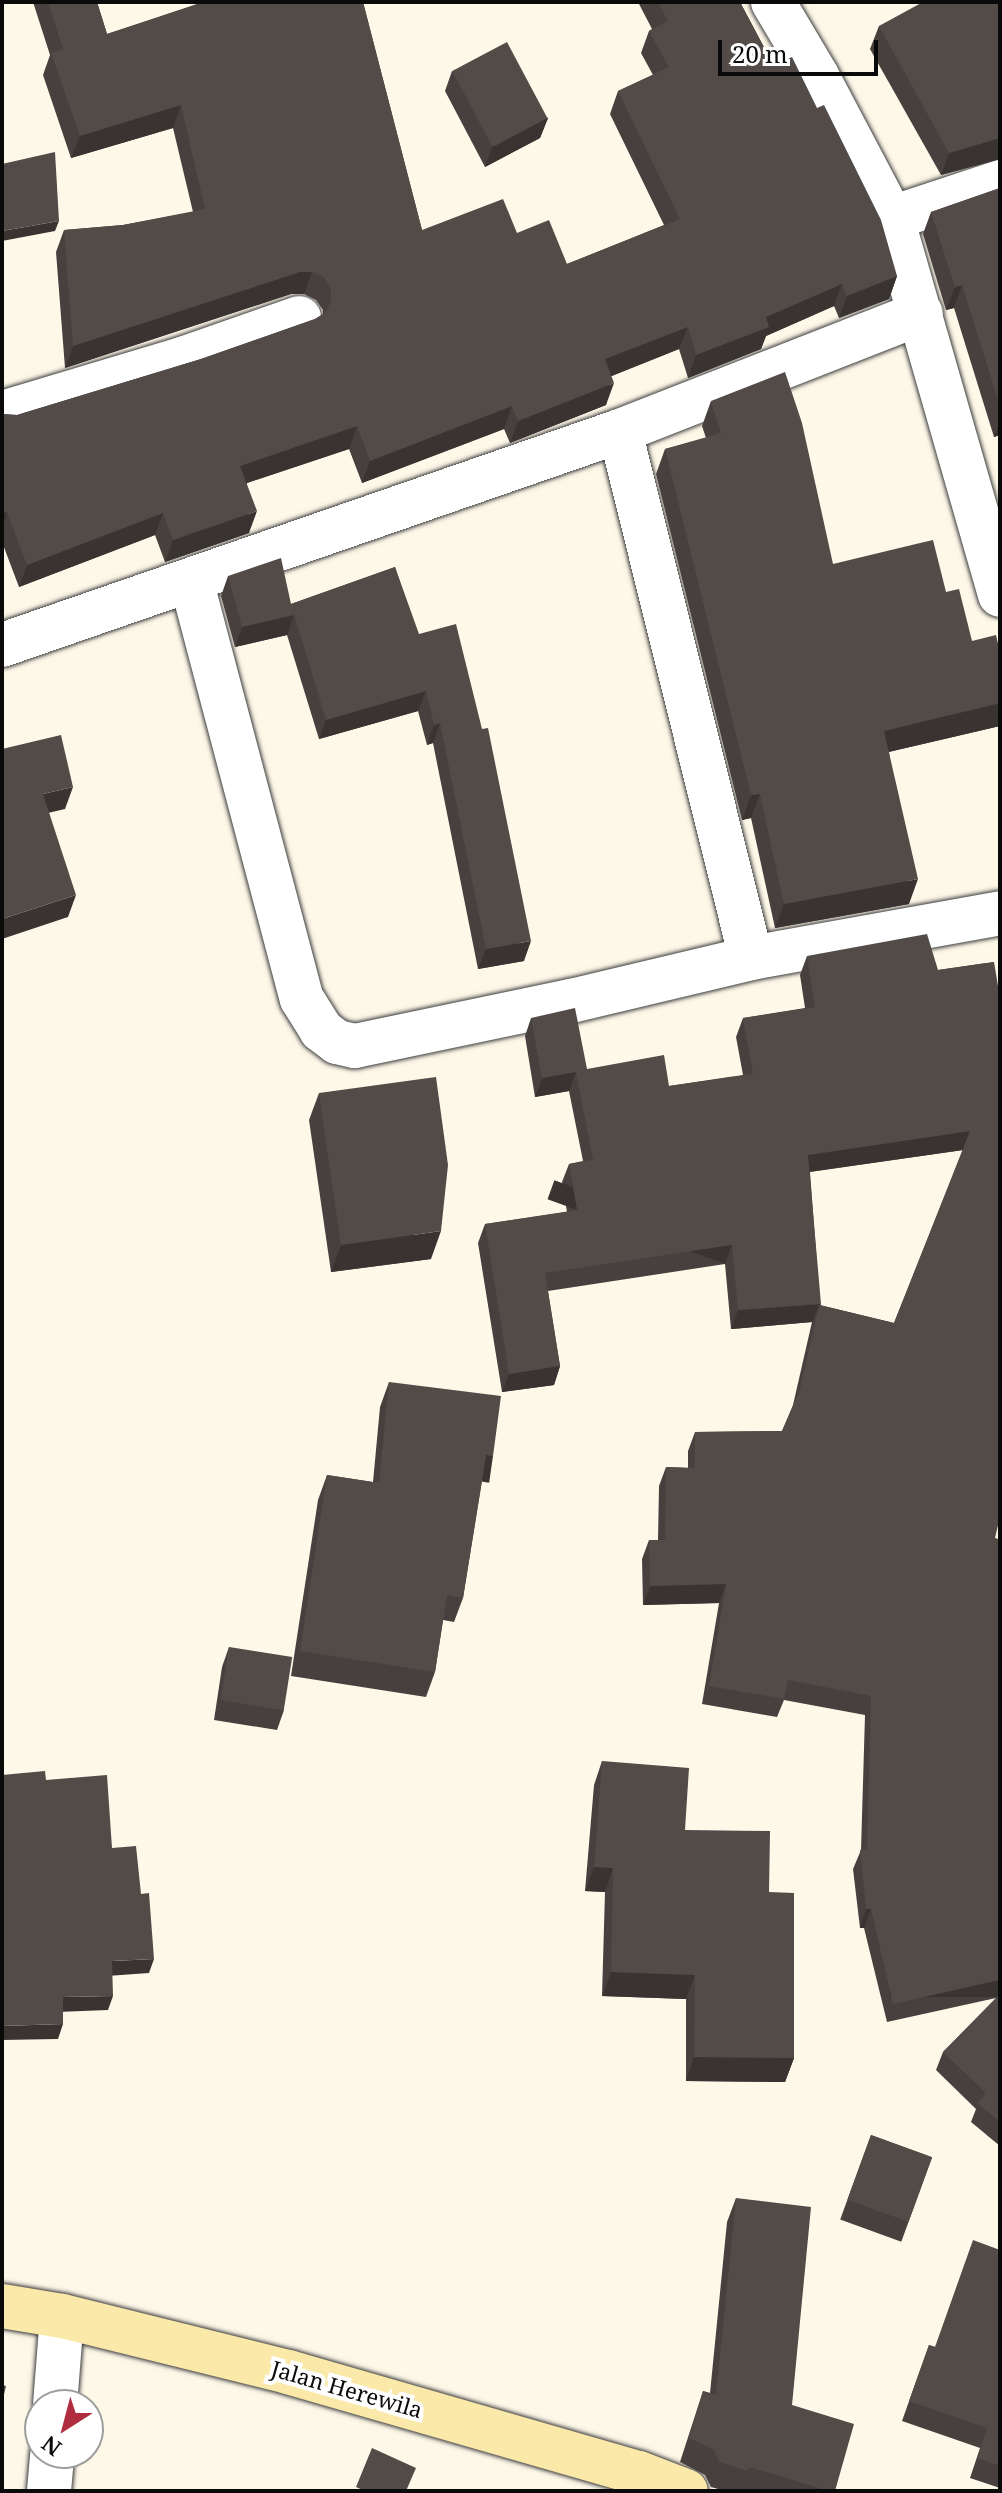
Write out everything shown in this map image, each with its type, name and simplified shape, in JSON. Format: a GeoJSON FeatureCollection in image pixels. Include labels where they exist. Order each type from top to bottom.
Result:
{"type":"FeatureCollection","features":[{"type":"Feature","properties":{"kind":"main road","name":"Jalan Herewila"},"geometry":{"type":"LineString","coordinates":[[2,2306],[62,2316],[288,2372],[639,2473],[686,2491]]}},
{"type":"Feature","properties":{"kind":"street"},"geometry":{"type":"LineString","coordinates":[[773,2],[817,76],[892,218],[1000,595]]}},
{"type":"Feature","properties":{"kind":"street"},"geometry":{"type":"LineString","coordinates":[[892,218],[1000,182]]}},
{"type":"Feature","properties":{"kind":"street"},"geometry":{"type":"LineString","coordinates":[[2,645],[620,431],[921,313]]}},
{"type":"Feature","properties":{"kind":"street"},"geometry":{"type":"LineString","coordinates":[[2,413],[185,358],[299,318]]}},
{"type":"Feature","properties":{"kind":"street"},"geometry":{"type":"LineString","coordinates":[[620,431],[751,958]]}},
{"type":"Feature","properties":{"kind":"street"},"geometry":{"type":"LineString","coordinates":[[191,580],[302,999],[321,1030],[337,1042],[355,1046],[571,1001],[751,958],[1000,913]]}},
{"type":"Feature","properties":{"kind":"street"},"geometry":{"type":"LineString","coordinates":[[56,2389],[62,2316]]}},
{"type":"Feature","properties":{"kind":"street"},"geometry":{"type":"LineString","coordinates":[[49,2491],[51,2469]]}},
{"type":"Feature","properties":{"kind":"building"},"geometry":{"type":"Polygon","coordinates":[[[48,2],[97,2],[107,34],[206,2],[363,2],[422,230],[503,199],[517,233],[549,220],[567,264],[680,219],[618,91],[669,67],[649,31],[668,21],[658,2],[740,2],[774,66],[792,57],[817,108],[824,105],[881,220],[897,276],[847,296],[842,284],[766,317],[769,327],[696,355],[688,327],[605,359],[614,383],[518,421],[512,406],[370,461],[357,426],[240,466],[257,511],[173,540],[163,513],[27,565],[7,512],[2,513],[2,414],[17,415],[201,359],[315,319],[325,313],[331,301],[331,288],[324,277],[312,272],[300,272],[73,346],[64,230],[123,225],[205,209],[181,105],[80,136],[51,53],[63,49],[48,2]]]}},
{"type":"Feature","properties":{"kind":"building"},"geometry":{"type":"Polygon","coordinates":[[[923,2],[1000,2],[1000,138],[949,153],[879,26],[923,2]]]}},
{"type":"Feature","properties":{"kind":"building"},"geometry":{"type":"Polygon","coordinates":[[[507,42],[547,118],[493,147],[452,71],[507,42]]]}},
{"type":"Feature","properties":{"kind":"building"},"geometry":{"type":"Polygon","coordinates":[[[55,152],[59,221],[2,231],[2,164],[55,152]]]}},
{"type":"Feature","properties":{"kind":"building"},"geometry":{"type":"Polygon","coordinates":[[[1000,188],[1000,406],[962,285],[955,287],[931,212],[1000,188]]]}},
{"type":"Feature","properties":{"kind":"building"},"geometry":{"type":"Polygon","coordinates":[[[785,372],[802,423],[833,564],[933,540],[946,592],[959,589],[972,641],[996,635],[1000,652],[1000,703],[884,731],[918,879],[784,904],[760,794],[751,795],[665,449],[721,433],[711,401],[785,372]]]}},
{"type":"Feature","properties":{"kind":"building"},"geometry":{"type":"Polygon","coordinates":[[[281,558],[291,604],[395,567],[419,634],[456,624],[482,729],[488,728],[531,941],[486,949],[440,723],[434,725],[426,691],[326,720],[292,607],[294,615],[242,627],[228,576],[281,558]]]}},
{"type":"Feature","properties":{"kind":"building"},"geometry":{"type":"Polygon","coordinates":[[[61,735],[73,787],[43,794],[76,895],[2,919],[2,749],[61,735]]]}},
{"type":"Feature","properties":{"kind":"building"},"geometry":{"type":"Polygon","coordinates":[[[927,934],[938,970],[994,962],[1000,998],[1000,1517],[995,1538],[1000,1540],[1000,1980],[893,2004],[871,1909],[866,1909],[860,1850],[867,1849],[871,1696],[788,1680],[784,1699],[709,1686],[726,1584],[650,1586],[649,1540],[665,1540],[666,1467],[695,1468],[695,1432],[782,1431],[799,1393],[819,1305],[894,1323],[970,1131],[808,1155],[821,1304],[738,1310],[732,1245],[545,1273],[560,1366],[509,1374],[485,1224],[577,1210],[569,1164],[593,1160],[576,1072],[542,1078],[531,1018],[575,1008],[587,1069],[664,1055],[669,1086],[753,1074],[743,1018],[815,1007],[807,956],[927,934]]]}},
{"type":"Feature","properties":{"kind":"building"},"geometry":{"type":"Polygon","coordinates":[[[436,1077],[448,1165],[441,1231],[341,1245],[319,1093],[436,1077]]]}},
{"type":"Feature","properties":{"kind":"building"},"geometry":{"type":"Polygon","coordinates":[[[389,1382],[501,1396],[493,1456],[486,1455],[463,1598],[447,1595],[435,1672],[300,1651],[327,1475],[379,1483],[389,1382]]]}},
{"type":"Feature","properties":{"kind":"building"},"geometry":{"type":"Polygon","coordinates":[[[229,1647],[292,1657],[284,1710],[221,1700],[229,1647]]]}},
{"type":"Feature","properties":{"kind":"building"},"geometry":{"type":"Polygon","coordinates":[[[602,1761],[689,1768],[685,1830],[770,1831],[769,1892],[794,1893],[794,2058],[694,2057],[695,1975],[611,1972],[613,1868],[594,1867],[602,1761]]]}},
{"type":"Feature","properties":{"kind":"building"},"geometry":{"type":"Polygon","coordinates":[[[45,1771],[46,1780],[107,1775],[112,1848],[136,1846],[141,1894],[149,1893],[154,1959],[112,1961],[113,1996],[63,1997],[63,2024],[2,2026],[2,1775],[45,1771]]]}},
{"type":"Feature","properties":{"kind":"building"},"geometry":{"type":"Polygon","coordinates":[[[1000,1994],[1000,2122],[978,2103],[986,2093],[943,2052],[1000,1994]]]}},
{"type":"Feature","properties":{"kind":"building"},"geometry":{"type":"Polygon","coordinates":[[[871,2135],[932,2157],[908,2222],[847,2200],[871,2135]]]}},
{"type":"Feature","properties":{"kind":"building"},"geometry":{"type":"Polygon","coordinates":[[[736,2198],[811,2207],[792,2405],[854,2424],[835,2491],[749,2467],[748,2471],[719,2462],[714,2450],[689,2438],[703,2391],[716,2395],[736,2198]]]}},
{"type":"Feature","properties":{"kind":"building"},"geometry":{"type":"Polygon","coordinates":[[[973,2240],[1000,2250],[1000,2466],[977,2458],[987,2428],[909,2401],[929,2345],[935,2347],[973,2240]]]}},
{"type":"Feature","properties":{"kind":"building"},"geometry":{"type":"Polygon","coordinates":[[[372,2448],[416,2468],[406,2491],[365,2491],[356,2487],[372,2448]]]}}]}
